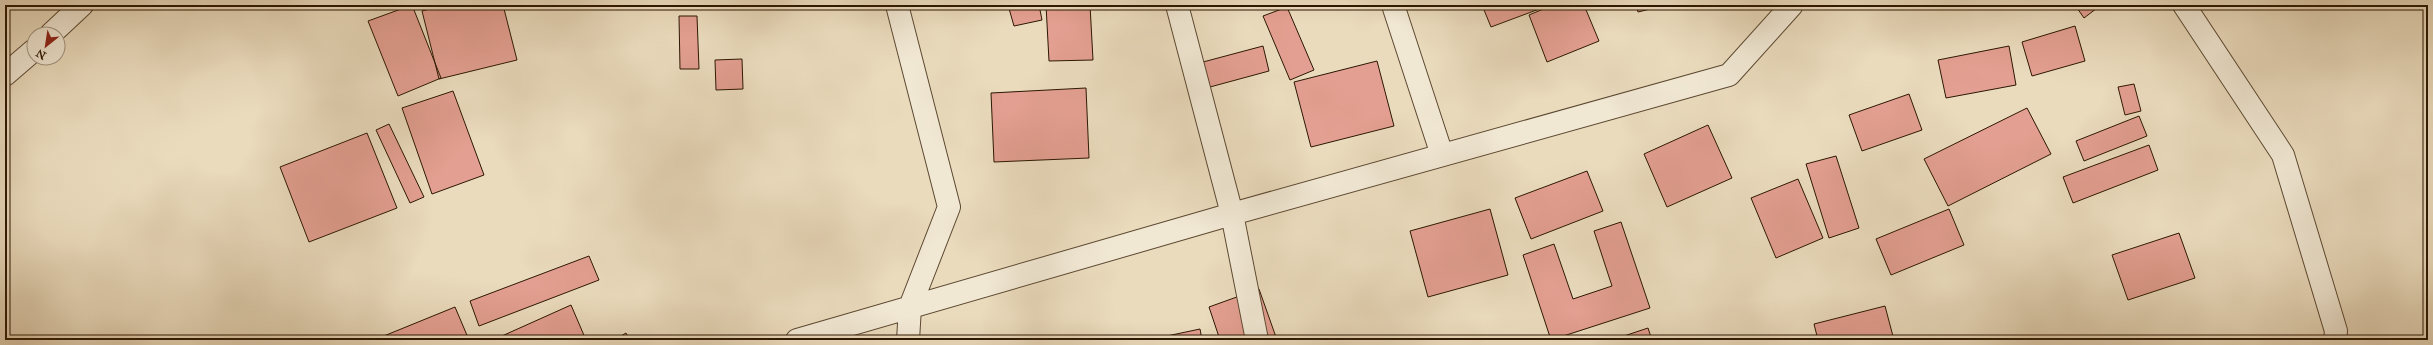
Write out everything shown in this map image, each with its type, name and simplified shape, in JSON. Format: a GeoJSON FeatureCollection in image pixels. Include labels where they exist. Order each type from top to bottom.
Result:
{"type":"FeatureCollection","features":[{"type":"Feature","properties":{"kind":"street"},"geometry":{"type":"LineString","coordinates":[[60,26],[82,5]]}},
{"type":"Feature","properties":{"kind":"street"},"geometry":{"type":"LineString","coordinates":[[897,5],[949,207],[910,307],[908,340]]}},
{"type":"Feature","properties":{"kind":"street"},"geometry":{"type":"LineString","coordinates":[[1177,5],[1232,214],[1258,340]]}},
{"type":"Feature","properties":{"kind":"street"},"geometry":{"type":"LineString","coordinates":[[1393,5],[1442,155]]}},
{"type":"Feature","properties":{"kind":"street"},"geometry":{"type":"LineString","coordinates":[[797,340],[1232,214],[1729,75],[1792,5]]}},
{"type":"Feature","properties":{"kind":"street"},"geometry":{"type":"LineString","coordinates":[[2184,5],[2283,155],[2336,331],[2335,340]]}},
{"type":"Feature","properties":{"kind":"street"},"geometry":{"type":"LineString","coordinates":[[5,75],[26,57]]}},
{"type":"Feature","properties":{"kind":"building"},"geometry":{"type":"Polygon","coordinates":[[[412,5],[441,78],[398,96],[368,21],[412,5]]]}},
{"type":"Feature","properties":{"kind":"building"},"geometry":{"type":"Polygon","coordinates":[[[444,5],[503,5],[517,60],[439,79],[422,11],[444,5]]]}},
{"type":"Feature","properties":{"kind":"building"},"geometry":{"type":"Polygon","coordinates":[[[1008,5],[1039,5],[1042,20],[1014,26],[1008,5]]]}},
{"type":"Feature","properties":{"kind":"building"},"geometry":{"type":"Polygon","coordinates":[[[1046,5],[1090,5],[1093,60],[1049,61],[1046,5]]]}},
{"type":"Feature","properties":{"kind":"building"},"geometry":{"type":"Polygon","coordinates":[[[1482,5],[1550,5],[1491,27],[1482,5]]]}},
{"type":"Feature","properties":{"kind":"building"},"geometry":{"type":"Polygon","coordinates":[[[1553,5],[1584,5],[1599,41],[1547,62],[1529,15],[1553,5]]]}},
{"type":"Feature","properties":{"kind":"building"},"geometry":{"type":"Polygon","coordinates":[[[1636,5],[1666,5],[1638,12],[1636,5]]]}},
{"type":"Feature","properties":{"kind":"building"},"geometry":{"type":"Polygon","coordinates":[[[2075,5],[2101,5],[2084,18],[2075,5]]]}},
{"type":"Feature","properties":{"kind":"building"},"geometry":{"type":"Polygon","coordinates":[[[1287,7],[1314,70],[1290,80],[1263,16],[1287,7]]]}},
{"type":"Feature","properties":{"kind":"building"},"geometry":{"type":"Polygon","coordinates":[[[679,16],[697,16],[699,69],[680,69],[679,16]]]}},
{"type":"Feature","properties":{"kind":"building"},"geometry":{"type":"Polygon","coordinates":[[[2075,26],[2085,61],[2032,76],[2022,42],[2075,26]]]}},
{"type":"Feature","properties":{"kind":"building"},"geometry":{"type":"Polygon","coordinates":[[[1263,46],[1269,71],[1210,87],[1203,62],[1263,46]]]}},
{"type":"Feature","properties":{"kind":"building"},"geometry":{"type":"Polygon","coordinates":[[[2009,46],[2016,85],[1946,98],[1938,60],[2009,46]]]}},
{"type":"Feature","properties":{"kind":"building"},"geometry":{"type":"Polygon","coordinates":[[[742,59],[743,89],[716,90],[715,60],[742,59]]]}},
{"type":"Feature","properties":{"kind":"building"},"geometry":{"type":"Polygon","coordinates":[[[1377,61],[1394,126],[1311,147],[1294,82],[1377,61]]]}},
{"type":"Feature","properties":{"kind":"building"},"geometry":{"type":"Polygon","coordinates":[[[2134,84],[2141,111],[2125,115],[2118,87],[2134,84]]]}},
{"type":"Feature","properties":{"kind":"building"},"geometry":{"type":"Polygon","coordinates":[[[1086,88],[1089,158],[994,162],[991,93],[1086,88]]]}},
{"type":"Feature","properties":{"kind":"building"},"geometry":{"type":"Polygon","coordinates":[[[453,91],[484,175],[432,194],[402,108],[453,91]]]}},
{"type":"Feature","properties":{"kind":"building"},"geometry":{"type":"Polygon","coordinates":[[[1909,94],[1922,130],[1862,151],[1849,115],[1909,94]]]}},
{"type":"Feature","properties":{"kind":"building"},"geometry":{"type":"Polygon","coordinates":[[[2027,108],[2051,154],[1948,206],[1924,159],[2027,108]]]}},
{"type":"Feature","properties":{"kind":"building"},"geometry":{"type":"Polygon","coordinates":[[[2139,116],[2147,136],[2084,161],[2076,141],[2139,116]]]}},
{"type":"Feature","properties":{"kind":"building"},"geometry":{"type":"Polygon","coordinates":[[[389,124],[424,197],[410,203],[376,130],[389,124]]]}},
{"type":"Feature","properties":{"kind":"building"},"geometry":{"type":"Polygon","coordinates":[[[1708,125],[1732,178],[1667,207],[1644,154],[1708,125]]]}},
{"type":"Feature","properties":{"kind":"building"},"geometry":{"type":"Polygon","coordinates":[[[367,133],[397,208],[309,242],[280,167],[367,133]]]}},
{"type":"Feature","properties":{"kind":"building"},"geometry":{"type":"Polygon","coordinates":[[[2149,145],[2158,170],[2073,203],[2063,177],[2149,145]]]}},
{"type":"Feature","properties":{"kind":"building"},"geometry":{"type":"Polygon","coordinates":[[[1836,156],[1859,228],[1829,238],[1806,164],[1836,156]]]}},
{"type":"Feature","properties":{"kind":"building"},"geometry":{"type":"Polygon","coordinates":[[[1587,171],[1603,211],[1531,239],[1515,198],[1587,171]]]}},
{"type":"Feature","properties":{"kind":"building"},"geometry":{"type":"Polygon","coordinates":[[[1798,179],[1823,238],[1776,258],[1751,198],[1798,179]]]}},
{"type":"Feature","properties":{"kind":"building"},"geometry":{"type":"Polygon","coordinates":[[[1490,209],[1508,275],[1428,297],[1410,231],[1490,209]]]}},
{"type":"Feature","properties":{"kind":"building"},"geometry":{"type":"Polygon","coordinates":[[[1949,209],[1964,245],[1891,275],[1876,239],[1949,209]]]}},
{"type":"Feature","properties":{"kind":"building"},"geometry":{"type":"Polygon","coordinates":[[[1621,222],[1650,308],[1551,340],[1523,255],[1554,244],[1573,299],[1612,286],[1594,231],[1621,222]]]}},
{"type":"Feature","properties":{"kind":"building"},"geometry":{"type":"Polygon","coordinates":[[[2179,233],[2195,278],[2128,300],[2112,255],[2179,233]]]}},
{"type":"Feature","properties":{"kind":"building"},"geometry":{"type":"Polygon","coordinates":[[[589,256],[599,280],[479,326],[470,301],[589,256]]]}},
{"type":"Feature","properties":{"kind":"building"},"geometry":{"type":"Polygon","coordinates":[[[1259,289],[1277,340],[1220,340],[1209,307],[1259,289]]]}},
{"type":"Feature","properties":{"kind":"building"},"geometry":{"type":"Polygon","coordinates":[[[571,305],[586,340],[493,340],[571,305]]]}},
{"type":"Feature","properties":{"kind":"building"},"geometry":{"type":"Polygon","coordinates":[[[1885,306],[1894,340],[1818,340],[1814,324],[1885,306]]]}},
{"type":"Feature","properties":{"kind":"building"},"geometry":{"type":"Polygon","coordinates":[[[455,307],[469,340],[374,340],[455,307]]]}},
{"type":"Feature","properties":{"kind":"building"},"geometry":{"type":"Polygon","coordinates":[[[1648,328],[1652,340],[1612,340],[1648,328]]]}},
{"type":"Feature","properties":{"kind":"building"},"geometry":{"type":"Polygon","coordinates":[[[1200,329],[1202,340],[1148,340],[1200,329]]]}},
{"type":"Feature","properties":{"kind":"building"},"geometry":{"type":"Polygon","coordinates":[[[626,333],[630,340],[614,340],[626,333]]]}},
{"type":"Feature","properties":{"kind":"building"},"geometry":{"type":"Polygon","coordinates":[[[2054,336],[2071,338],[2071,340],[2054,340],[2054,336]]]}}]}
